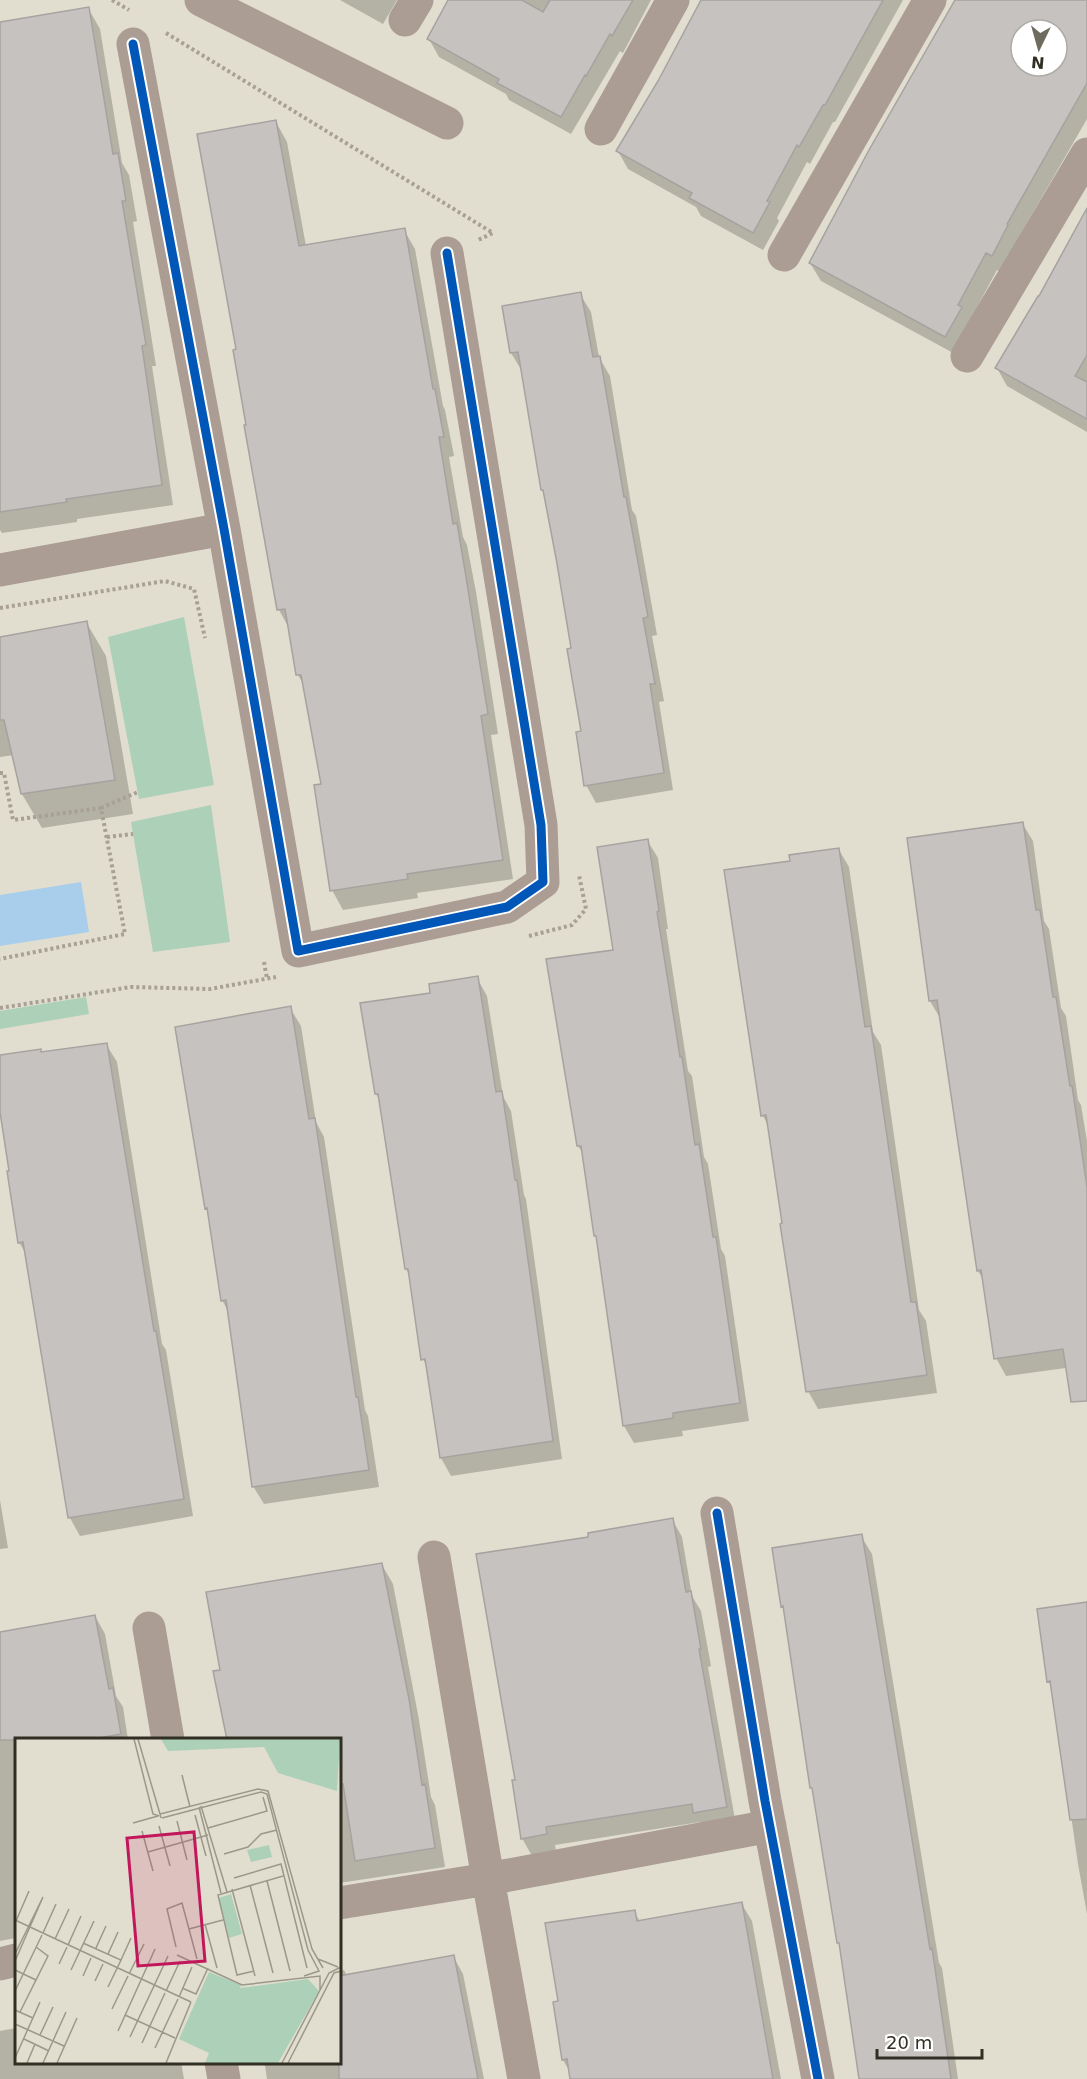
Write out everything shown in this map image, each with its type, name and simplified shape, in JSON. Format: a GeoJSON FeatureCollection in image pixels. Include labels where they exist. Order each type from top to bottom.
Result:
{"type":"FeatureCollection","features":[{"type":"Feature","properties":{"kind":"street"},"geometry":{"type":"LineString","coordinates":[[201,0],[447,123]]}},
{"type":"Feature","properties":{"kind":"street"},"geometry":{"type":"LineString","coordinates":[[601,129],[673,0]]}},
{"type":"Feature","properties":{"kind":"street"},"geometry":{"type":"LineString","coordinates":[[784,255],[930,0]]}},
{"type":"Feature","properties":{"kind":"street"},"geometry":{"type":"LineString","coordinates":[[135,29],[298,951],[507,907],[543,882],[541,825],[447,253]]}},
{"type":"Feature","properties":{"kind":"street"},"geometry":{"type":"LineString","coordinates":[[967,356],[1087,153]]}},
{"type":"Feature","properties":{"kind":"street"},"geometry":{"type":"LineString","coordinates":[[0,570],[224,529]]}},
{"type":"Feature","properties":{"kind":"street"},"geometry":{"type":"LineString","coordinates":[[717,1513],[770,1826],[818,2079]]}},
{"type":"Feature","properties":{"kind":"street"},"geometry":{"type":"LineString","coordinates":[[434,1557],[524,2079]]}},
{"type":"Feature","properties":{"kind":"street"},"geometry":{"type":"LineString","coordinates":[[149,1628],[168,1738]]}},
{"type":"Feature","properties":{"kind":"street"},"geometry":{"type":"LineString","coordinates":[[340,1904],[488,1879],[770,1826]]}},
{"type":"Feature","properties":{"kind":"street"},"geometry":{"type":"LineString","coordinates":[[0,1964],[15,1960]]}},
{"type":"Feature","properties":{"kind":"street"},"geometry":{"type":"LineString","coordinates":[[221,2064],[224,2079]]}},
{"type":"Feature","properties":{"kind":"path"},"geometry":{"type":"LineString","coordinates":[[112,0],[135,29]]}},
{"type":"Feature","properties":{"kind":"path"},"geometry":{"type":"LineString","coordinates":[[165,32],[493,233],[447,253]]}},
{"type":"Feature","properties":{"kind":"path"},"geometry":{"type":"LineString","coordinates":[[0,608],[165,581],[194,589],[207,645]]}},
{"type":"Feature","properties":{"kind":"path"},"geometry":{"type":"LineString","coordinates":[[0,773],[4,772],[13,820],[101,808],[138,792]]}},
{"type":"Feature","properties":{"kind":"path"},"geometry":{"type":"LineString","coordinates":[[0,959],[125,934],[101,808]]}},
{"type":"Feature","properties":{"kind":"path"},"geometry":{"type":"LineString","coordinates":[[106,837],[133,834]]}},
{"type":"Feature","properties":{"kind":"path"},"geometry":{"type":"LineString","coordinates":[[0,1008],[131,987],[210,989],[267,979],[262,955]]}},
{"type":"Feature","properties":{"kind":"green space"},"geometry":{"type":"Polygon","coordinates":[[[184,617],[214,785],[139,799],[108,637],[184,617]]]}},
{"type":"Feature","properties":{"kind":"green space"},"geometry":{"type":"Polygon","coordinates":[[[211,805],[230,942],[153,952],[131,822],[211,805]]]}},
{"type":"Feature","properties":{"kind":"green space"},"geometry":{"type":"Polygon","coordinates":[[[86,997],[89,1014],[0,1029],[0,1011],[86,997]]]}},
{"type":"Feature","properties":{"kind":"water"},"geometry":{"type":"Polygon","coordinates":[[[81,882],[89,932],[0,946],[0,895],[81,882]]]}},
{"type":"Feature","properties":{"kind":"building"},"geometry":{"type":"Polygon","coordinates":[[[448,0],[522,0],[543,12],[550,0],[633,0],[561,117],[497,83],[499,79],[427,39],[448,0]]]}},
{"type":"Feature","properties":{"kind":"building"},"geometry":{"type":"Polygon","coordinates":[[[701,0],[883,0],[825,105],[799,147],[797,145],[753,233],[689,198],[692,193],[616,151],[658,81],[701,0]]]}},
{"type":"Feature","properties":{"kind":"building"},"geometry":{"type":"Polygon","coordinates":[[[955,0],[1087,0],[1087,83],[1007,224],[992,256],[986,253],[958,305],[962,307],[945,337],[809,263],[869,150],[955,0]]]}},
{"type":"Feature","properties":{"kind":"building"},"geometry":{"type":"Polygon","coordinates":[[[89,7],[113,154],[118,153],[126,201],[122,201],[146,345],[142,346],[162,485],[66,499],[67,502],[0,512],[0,22],[89,7]]]}},
{"type":"Feature","properties":{"kind":"building"},"geometry":{"type":"Polygon","coordinates":[[[276,120],[299,246],[405,228],[433,389],[435,389],[444,437],[439,437],[453,524],[457,523],[488,714],[481,716],[503,860],[407,874],[408,879],[330,891],[314,785],[321,784],[301,675],[296,675],[285,609],[277,610],[244,425],[246,425],[233,350],[236,349],[197,134],[276,120]]]}},
{"type":"Feature","properties":{"kind":"building"},"geometry":{"type":"Polygon","coordinates":[[[1087,208],[1087,355],[1075,376],[1087,382],[1087,419],[995,368],[1039,296],[1087,208]]]}},
{"type":"Feature","properties":{"kind":"building"},"geometry":{"type":"Polygon","coordinates":[[[581,292],[593,357],[600,356],[624,497],[626,497],[648,617],[643,618],[655,684],[650,684],[664,773],[584,786],[576,732],[581,731],[567,649],[571,648],[556,558],[543,490],[541,490],[518,352],[510,353],[502,306],[581,292]]]}},
{"type":"Feature","properties":{"kind":"building"},"geometry":{"type":"Polygon","coordinates":[[[87,621],[115,780],[21,794],[4,720],[0,720],[0,637],[87,621]]]}},
{"type":"Feature","properties":{"kind":"building"},"geometry":{"type":"Polygon","coordinates":[[[1023,822],[1036,910],[1040,910],[1053,997],[1056,997],[1070,1086],[1072,1086],[1087,1187],[1087,1401],[1071,1402],[1063,1349],[994,1359],[981,1270],[977,1271],[937,1000],[929,1001],[907,838],[1023,822]]]}},
{"type":"Feature","properties":{"kind":"building"},"geometry":{"type":"Polygon","coordinates":[[[648,839],[680,1057],[682,1057],[695,1145],[699,1144],[713,1237],[716,1237],[740,1403],[673,1413],[673,1418],[623,1426],[596,1236],[594,1236],[581,1146],[577,1146],[546,959],[613,950],[597,847],[648,839]]]}},
{"type":"Feature","properties":{"kind":"building"},"geometry":{"type":"Polygon","coordinates":[[[839,848],[865,1027],[871,1026],[911,1302],[916,1302],[927,1375],[806,1392],[766,1115],[761,1116],[724,870],[790,861],[789,855],[839,848]]]}},
{"type":"Feature","properties":{"kind":"building"},"geometry":{"type":"Polygon","coordinates":[[[478,976],[496,1092],[502,1091],[515,1180],[517,1180],[553,1441],[440,1458],[425,1359],[421,1360],[408,1269],[405,1269],[378,1094],[375,1094],[360,1003],[430,993],[429,984],[478,976]]]}},
{"type":"Feature","properties":{"kind":"building"},"geometry":{"type":"Polygon","coordinates":[[[291,1006],[309,1119],[315,1118],[369,1470],[252,1487],[226,1300],[221,1301],[175,1027],[291,1006]]]}},
{"type":"Feature","properties":{"kind":"building"},"geometry":{"type":"Polygon","coordinates":[[[107,1043],[184,1499],[68,1518],[23,1242],[18,1243],[7,1171],[9,1171],[0,1112],[0,1055],[107,1043]]]}},
{"type":"Feature","properties":{"kind":"building"},"geometry":{"type":"Polygon","coordinates":[[[673,1518],[686,1592],[691,1591],[727,1807],[693,1813],[692,1804],[546,1827],[547,1834],[521,1839],[512,1780],[515,1780],[476,1554],[588,1537],[588,1533],[673,1518]]]}},
{"type":"Feature","properties":{"kind":"building"},"geometry":{"type":"Polygon","coordinates":[[[862,1534],[930,1949],[932,1948],[951,2079],[859,2079],[839,1943],[837,1943],[812,1788],[810,1788],[772,1548],[862,1534]]]}},
{"type":"Feature","properties":{"kind":"building"},"geometry":{"type":"Polygon","coordinates":[[[382,1563],[409,1699],[422,1785],[425,1784],[435,1848],[355,1861],[343,1784],[340,1785],[340,1738],[227,1738],[213,1671],[220,1670],[206,1592],[382,1563]]]}},
{"type":"Feature","properties":{"kind":"building"},"geometry":{"type":"Polygon","coordinates":[[[1087,1602],[1087,1819],[1070,1820],[1037,1609],[1087,1602]]]}},
{"type":"Feature","properties":{"kind":"building"},"geometry":{"type":"Polygon","coordinates":[[[95,1615],[109,1689],[113,1688],[121,1734],[99,1738],[0,1740],[0,1632],[95,1615]]]}},
{"type":"Feature","properties":{"kind":"building"},"geometry":{"type":"Polygon","coordinates":[[[742,1902],[773,2079],[570,2079],[567,2059],[562,2060],[553,2002],[558,2001],[545,1923],[635,1910],[637,1921],[742,1902]]]}},
{"type":"Feature","properties":{"kind":"building"},"geometry":{"type":"Polygon","coordinates":[[[454,1955],[478,2079],[339,2079],[340,1976],[454,1955]]]}},
{"type":"Feature","properties":{"kind":"cycle path"},"geometry":{"type":"LineString","coordinates":[[133,44],[224,529],[298,951],[507,907],[543,882],[541,825],[447,253]]}},
{"type":"Feature","properties":{"kind":"cycle path"},"geometry":{"type":"LineString","coordinates":[[717,1513],[765,1801],[818,2079]]}}]}
